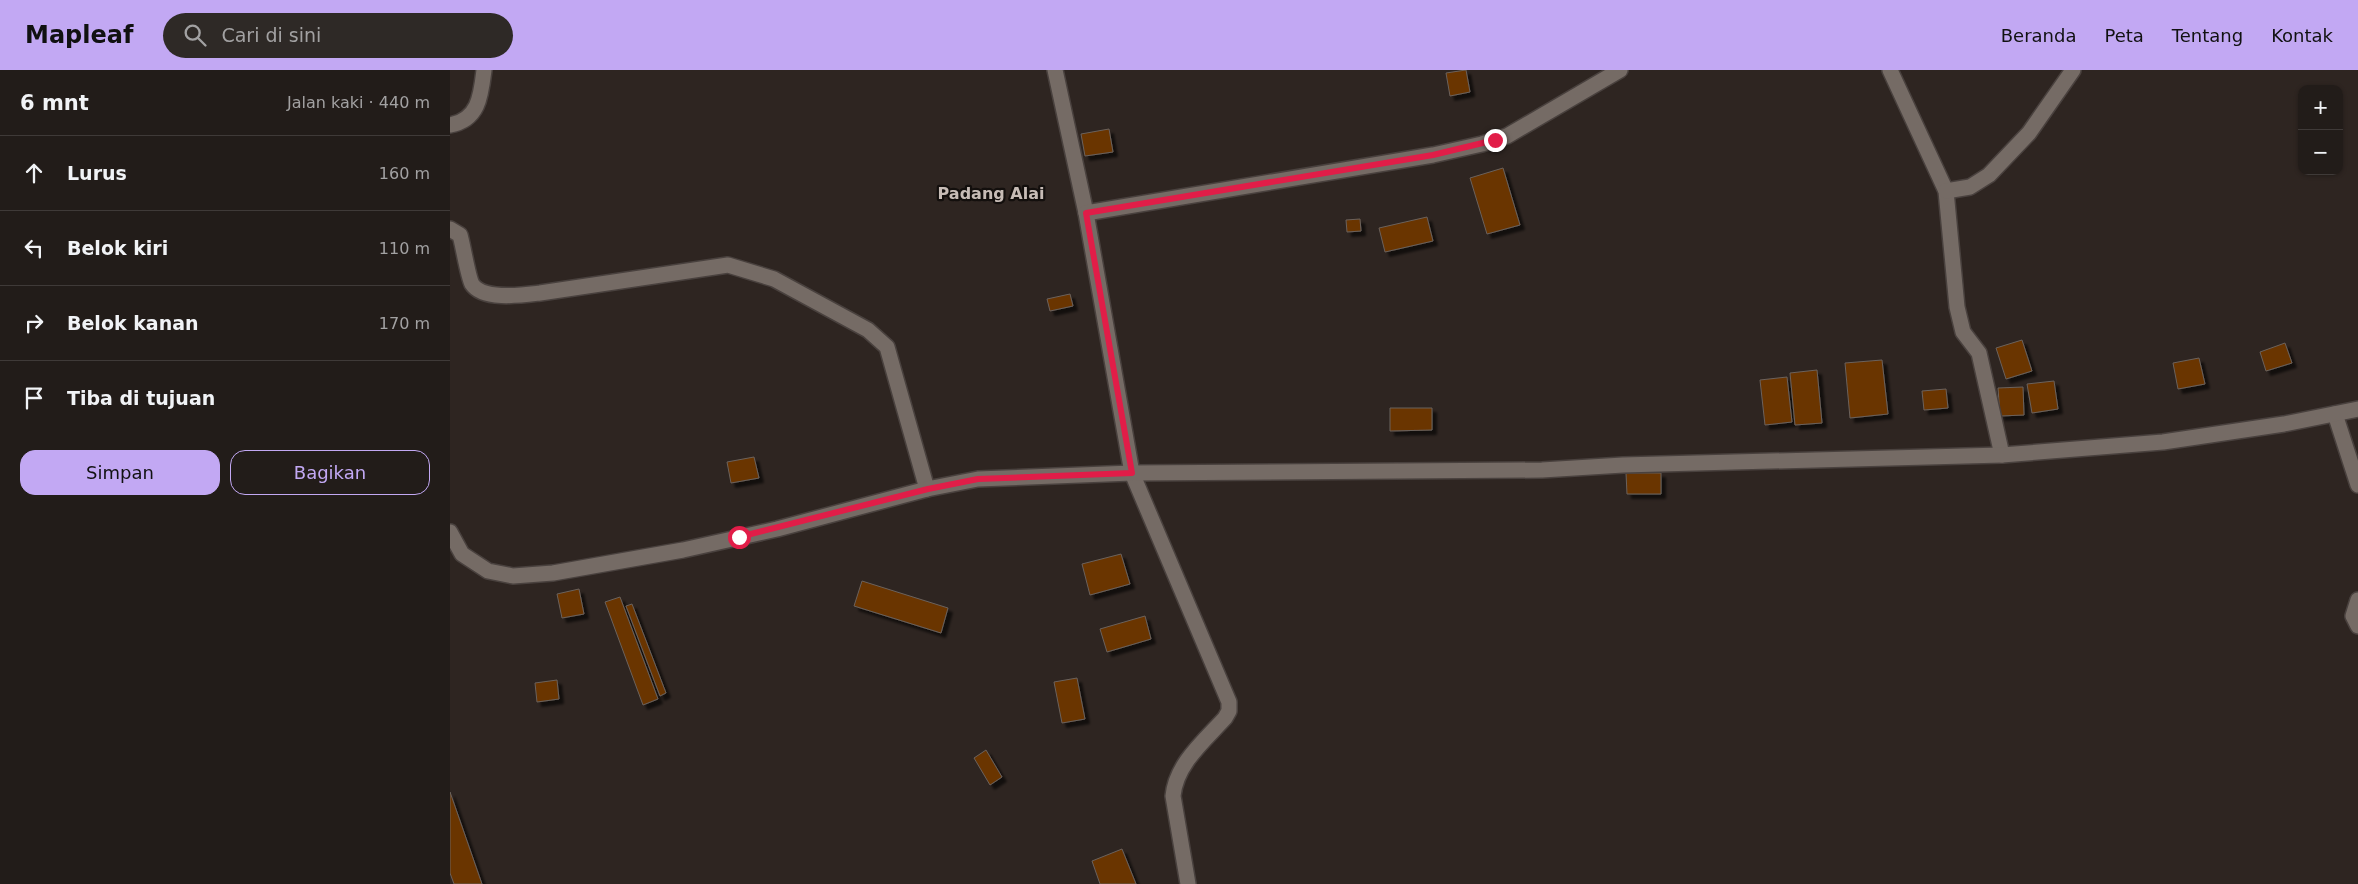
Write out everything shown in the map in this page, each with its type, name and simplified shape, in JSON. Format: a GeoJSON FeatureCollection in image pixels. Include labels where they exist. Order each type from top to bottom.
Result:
{"type":"FeatureCollection","features":[{"type":"Feature","properties":{"kind":"street"},"geometry":{"type":"LineString","coordinates":[[450,125],[464,121],[474,111],[481,96],[484,70]]}},
{"type":"Feature","properties":{"kind":"street"},"geometry":{"type":"LineString","coordinates":[[1056,70],[1086,213],[1132,473],[1230,702],[1229,711],[1225,718],[1183,766],[1174,784],[1173,796],[1188,884]]}},
{"type":"Feature","properties":{"kind":"street"},"geometry":{"type":"LineString","coordinates":[[1086,213],[1433,155],[1482,144],[1507,136],[1620,70]]}},
{"type":"Feature","properties":{"kind":"street"},"geometry":{"type":"LineString","coordinates":[[1890,70],[1946,191],[1957,307],[1963,332],[1979,354],[2002,455]]}},
{"type":"Feature","properties":{"kind":"street"},"geometry":{"type":"LineString","coordinates":[[1946,191],[1970,187],[1989,175],[2030,133],[2073,70]]}},
{"type":"Feature","properties":{"kind":"street"},"geometry":{"type":"LineString","coordinates":[[450,229],[460,234],[472,284],[480,291],[491,294],[514,296],[531,294],[728,265],[774,279],[868,330],[887,346],[928,489]]}},
{"type":"Feature","properties":{"kind":"street"},"geometry":{"type":"LineString","coordinates":[[450,532],[462,554],[488,571],[514,576],[553,573],[684,550],[777,529],[928,489],[978,479],[1132,473],[1542,470],[1623,465],[2002,455],[2163,442],[2335,414],[2358,408]]}},
{"type":"Feature","properties":{"kind":"street"},"geometry":{"type":"LineString","coordinates":[[2335,414],[2358,485]]}},
{"type":"Feature","properties":{"kind":"street"},"geometry":{"type":"LineString","coordinates":[[2358,600],[2353,616],[2358,626]]}},
{"type":"Feature","properties":{"kind":"building"},"geometry":{"type":"Polygon","coordinates":[[[1466,70],[1470,92],[1450,96],[1446,73],[1466,70]]]}},
{"type":"Feature","properties":{"kind":"building"},"geometry":{"type":"Polygon","coordinates":[[[1109,129],[1113,152],[1085,156],[1081,134],[1109,129]]]}},
{"type":"Feature","properties":{"kind":"building"},"geometry":{"type":"Polygon","coordinates":[[[1503,168],[1520,225],[1487,234],[1470,178],[1503,168]]]}},
{"type":"Feature","properties":{"kind":"building"},"geometry":{"type":"Polygon","coordinates":[[[1427,217],[1433,241],[1385,252],[1379,228],[1427,217]]]}},
{"type":"Feature","properties":{"kind":"building"},"geometry":{"type":"Polygon","coordinates":[[[1360,219],[1361,231],[1347,232],[1346,220],[1360,219]]]}},
{"type":"Feature","properties":{"kind":"building"},"geometry":{"type":"Polygon","coordinates":[[[1070,294],[1073,306],[1050,311],[1047,299],[1070,294]]]}},
{"type":"Feature","properties":{"kind":"building"},"geometry":{"type":"Polygon","coordinates":[[[2022,340],[2032,371],[2006,379],[1996,348],[2022,340]]]}},
{"type":"Feature","properties":{"kind":"building"},"geometry":{"type":"Polygon","coordinates":[[[2285,343],[2292,363],[2266,371],[2260,352],[2285,343]]]}},
{"type":"Feature","properties":{"kind":"building"},"geometry":{"type":"Polygon","coordinates":[[[2199,358],[2205,384],[2178,389],[2173,363],[2199,358]]]}},
{"type":"Feature","properties":{"kind":"building"},"geometry":{"type":"Polygon","coordinates":[[[1882,360],[1888,414],[1850,418],[1845,363],[1882,360]]]}},
{"type":"Feature","properties":{"kind":"building"},"geometry":{"type":"Polygon","coordinates":[[[1817,370],[1822,423],[1795,425],[1790,373],[1817,370]]]}},
{"type":"Feature","properties":{"kind":"building"},"geometry":{"type":"Polygon","coordinates":[[[1787,377],[1792,422],[1765,425],[1760,380],[1787,377]]]}},
{"type":"Feature","properties":{"kind":"building"},"geometry":{"type":"Polygon","coordinates":[[[2054,381],[2058,409],[2032,413],[2027,384],[2054,381]]]}},
{"type":"Feature","properties":{"kind":"building"},"geometry":{"type":"Polygon","coordinates":[[[2023,387],[2024,415],[2000,416],[1998,388],[2023,387]]]}},
{"type":"Feature","properties":{"kind":"building"},"geometry":{"type":"Polygon","coordinates":[[[1946,389],[1948,408],[1924,410],[1922,391],[1946,389]]]}},
{"type":"Feature","properties":{"kind":"building"},"geometry":{"type":"Polygon","coordinates":[[[1390,408],[1432,408],[1432,430],[1390,431],[1390,408]]]}},
{"type":"Feature","properties":{"kind":"building"},"geometry":{"type":"Polygon","coordinates":[[[754,457],[759,478],[731,483],[727,462],[754,457]]]}},
{"type":"Feature","properties":{"kind":"building"},"geometry":{"type":"Polygon","coordinates":[[[1626,473],[1661,473],[1661,494],[1627,494],[1626,473]]]}},
{"type":"Feature","properties":{"kind":"building"},"geometry":{"type":"Polygon","coordinates":[[[1121,554],[1130,584],[1090,595],[1082,564],[1121,554]]]}},
{"type":"Feature","properties":{"kind":"building"},"geometry":{"type":"Polygon","coordinates":[[[862,581],[948,608],[941,633],[854,606],[862,581]]]}},
{"type":"Feature","properties":{"kind":"building"},"geometry":{"type":"Polygon","coordinates":[[[579,589],[584,614],[562,618],[557,594],[579,589]]]}},
{"type":"Feature","properties":{"kind":"building"},"geometry":{"type":"Polygon","coordinates":[[[620,597],[658,699],[643,705],[605,602],[620,597]]]}},
{"type":"Feature","properties":{"kind":"building"},"geometry":{"type":"Polygon","coordinates":[[[632,604],[666,693],[660,696],[626,606],[632,604]]]}},
{"type":"Feature","properties":{"kind":"building"},"geometry":{"type":"Polygon","coordinates":[[[1145,616],[1151,639],[1107,652],[1100,629],[1145,616]]]}},
{"type":"Feature","properties":{"kind":"building"},"geometry":{"type":"Polygon","coordinates":[[[1077,678],[1085,719],[1062,723],[1054,682],[1077,678]]]}},
{"type":"Feature","properties":{"kind":"building"},"geometry":{"type":"Polygon","coordinates":[[[557,680],[559,699],[537,702],[535,683],[557,680]]]}},
{"type":"Feature","properties":{"kind":"building"},"geometry":{"type":"Polygon","coordinates":[[[986,750],[1002,777],[990,785],[974,758],[986,750]]]}},
{"type":"Feature","properties":{"kind":"building"},"geometry":{"type":"Polygon","coordinates":[[[450,792],[482,884],[454,884],[450,873],[450,792]]]}},
{"type":"Feature","properties":{"kind":"building"},"geometry":{"type":"Polygon","coordinates":[[[1122,849],[1136,884],[1100,884],[1092,861],[1122,849]]]}},
{"type":"Feature","properties":{"kind":"district","name":"Padang Alai"},"geometry":{"type":"Point","coordinates":[991,193]}},
{"type":"Feature","properties":{"kind":"route"},"geometry":{"type":"LineString","coordinates":[[739,537],[777,529],[928,489],[978,479],[1132,473],[1086,213],[1433,155],[1495,140]]}}]}
